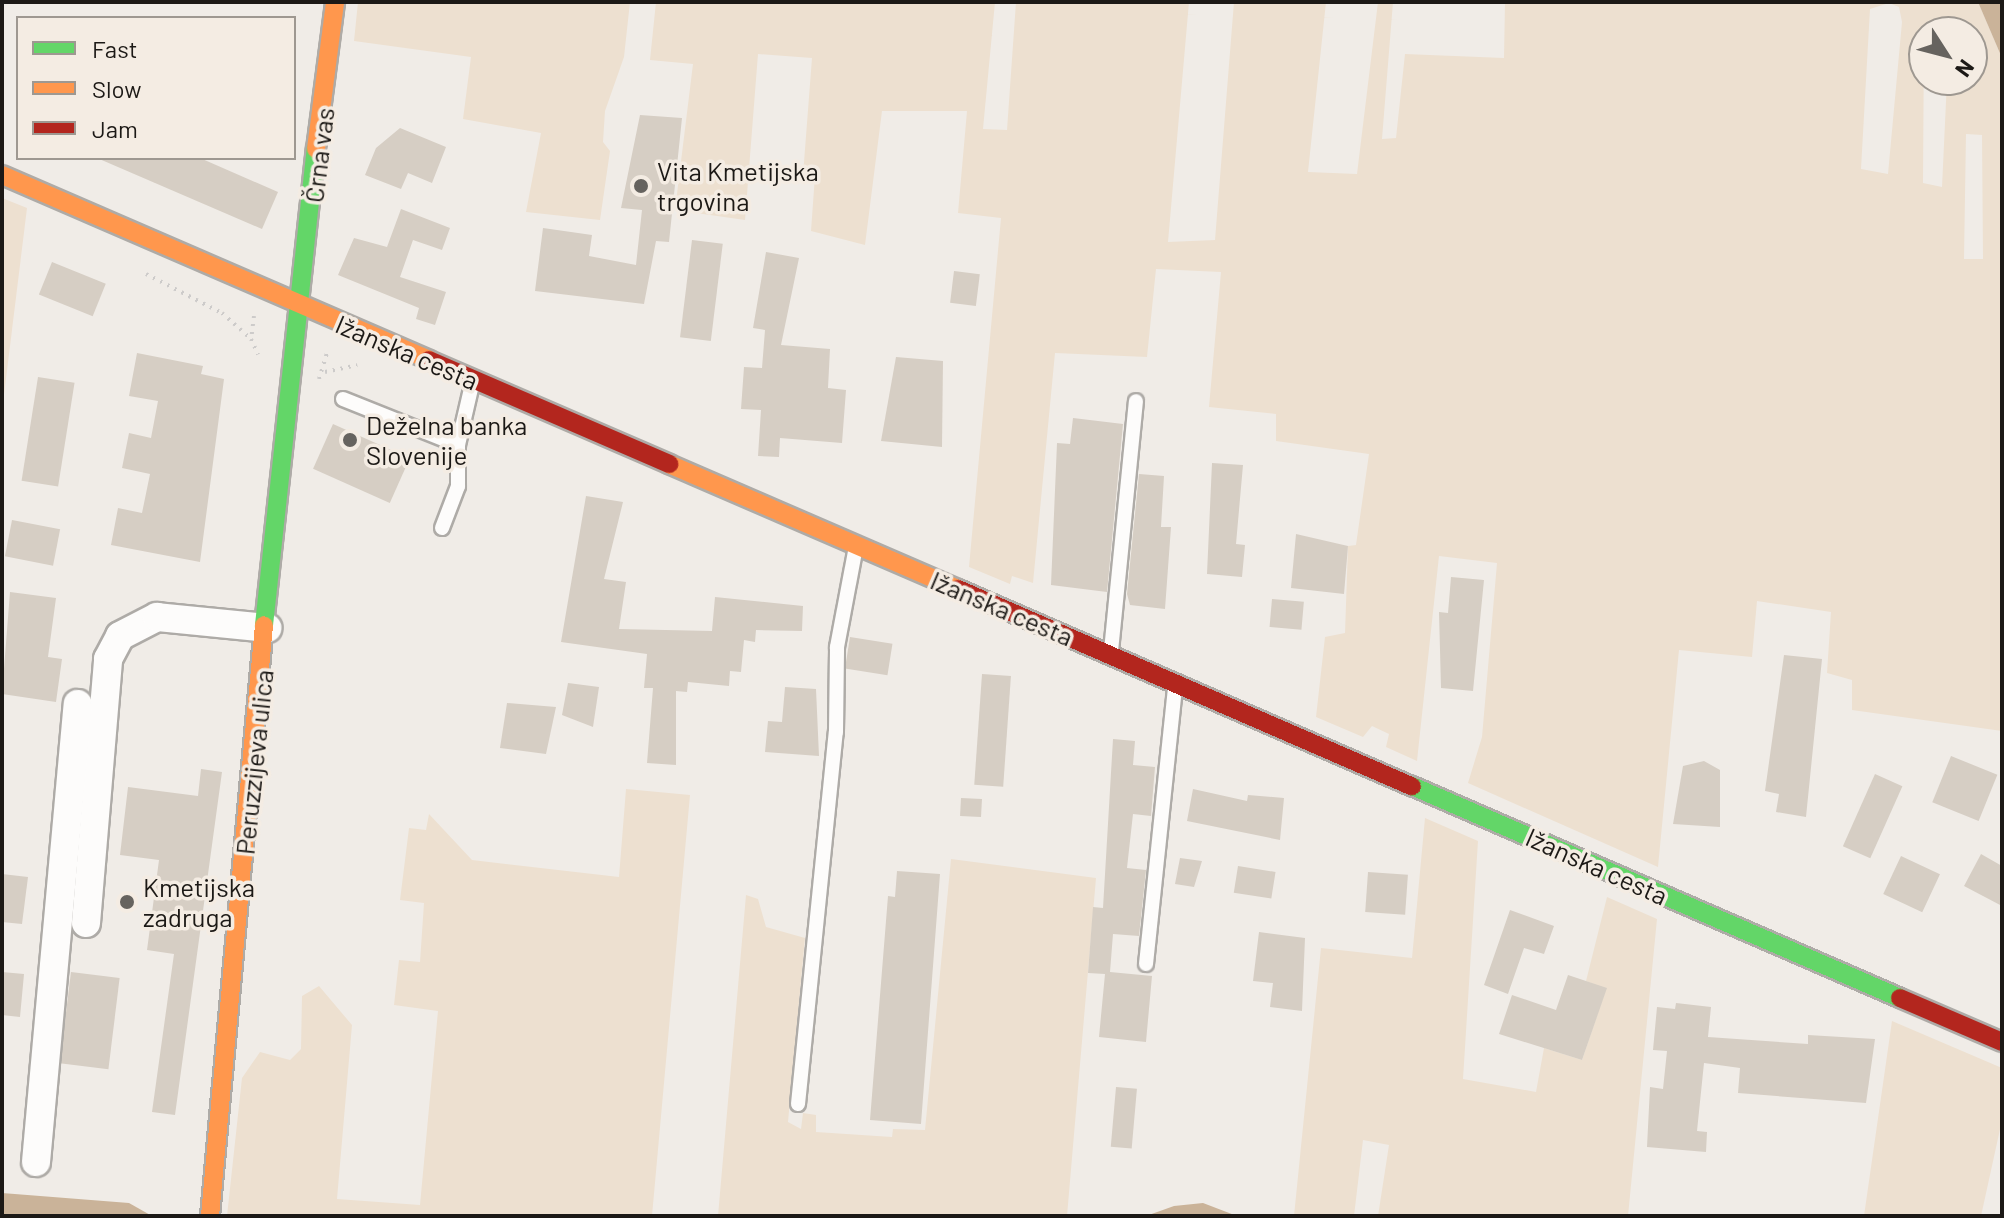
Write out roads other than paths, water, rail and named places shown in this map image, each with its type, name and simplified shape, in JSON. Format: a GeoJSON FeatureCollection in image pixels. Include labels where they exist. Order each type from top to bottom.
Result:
{"type":"FeatureCollection","features":[{"type":"Feature","properties":{"kind":"main road","name":"Črna vas"},"geometry":{"type":"LineString","coordinates":[[296,307],[335,2]]}},
{"type":"Feature","properties":{"kind":"main road","name":"Ižanska cesta"},"geometry":{"type":"LineString","coordinates":[[2,175],[296,307],[473,380],[2002,1042]]}},
{"type":"Feature","properties":{"kind":"main road","name":"Peruzzijeva ulica"},"geometry":{"type":"LineString","coordinates":[[211,1210],[296,307]]}},
{"type":"Feature","properties":{"kind":"street"},"geometry":{"type":"LineString","coordinates":[[86,923],[108,659],[120,636],[157,617],[267,628]]}},
{"type":"Feature","properties":{"kind":"street"},"geometry":{"type":"LineString","coordinates":[[36,1162],[78,704]]}},
{"type":"Feature","properties":{"kind":"lane"},"geometry":{"type":"LineString","coordinates":[[442,528],[458,486],[458,445],[473,380]]}},
{"type":"Feature","properties":{"kind":"lane"},"geometry":{"type":"LineString","coordinates":[[343,399],[458,445]]}},
{"type":"Feature","properties":{"kind":"lane"},"geometry":{"type":"LineString","coordinates":[[1110,655],[1136,401]]}},
{"type":"Feature","properties":{"kind":"lane"},"geometry":{"type":"LineString","coordinates":[[798,1104],[836,732],[837,647],[857,546]]}},
{"type":"Feature","properties":{"kind":"lane"},"geometry":{"type":"LineString","coordinates":[[1146,964],[1175,683]]}},
{"type":"Feature","properties":{"kind":"place","name":"Vita Kmetijska trgovina"},"geometry":{"type":"Point","coordinates":[641,186]}},
{"type":"Feature","properties":{"kind":"place","name":"Deželna banka Slovenije"},"geometry":{"type":"Point","coordinates":[350,440]}},
{"type":"Feature","properties":{"kind":"place","name":"Kmetijska zadruga"},"geometry":{"type":"Point","coordinates":[127,902]}}]}
